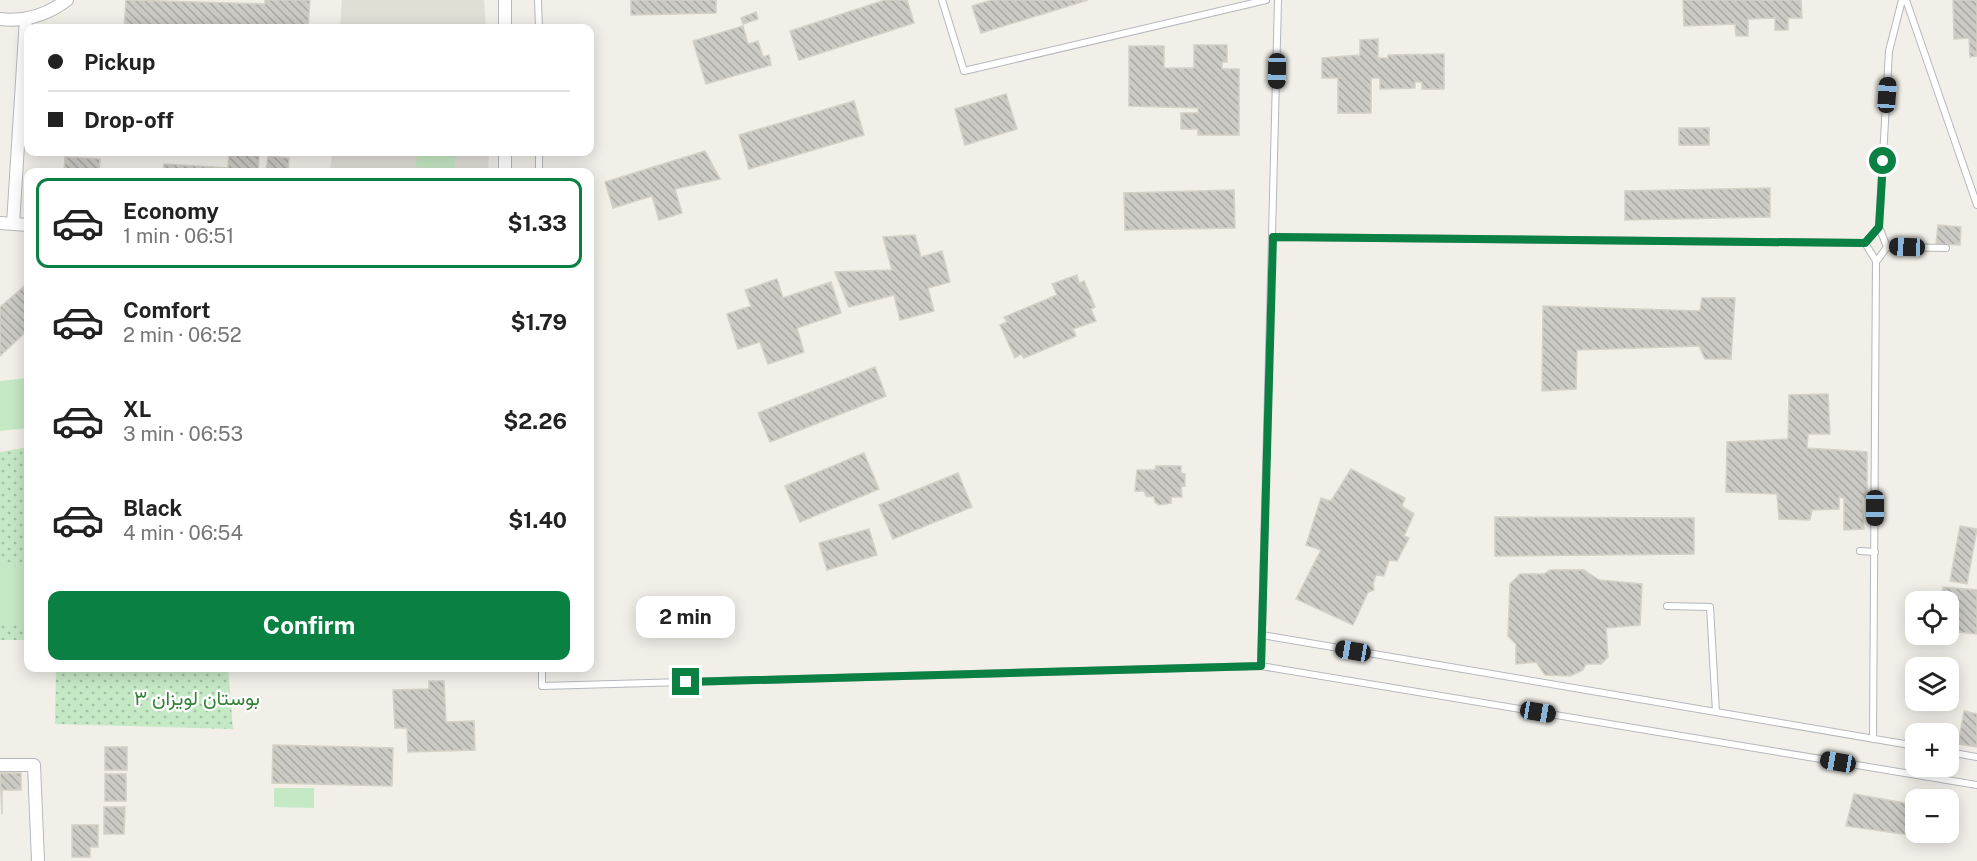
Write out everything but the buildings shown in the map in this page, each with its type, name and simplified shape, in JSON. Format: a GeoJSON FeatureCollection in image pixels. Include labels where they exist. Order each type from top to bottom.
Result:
{"type":"FeatureCollection","features":[{"type":"Feature","properties":{"kind":"street"},"geometry":{"type":"LineString","coordinates":[[0,19],[26,19],[54,10],[67,0]]}},
{"type":"Feature","properties":{"kind":"street"},"geometry":{"type":"LineString","coordinates":[[505,0],[505,24]]}},
{"type":"Feature","properties":{"kind":"street"},"geometry":{"type":"LineString","coordinates":[[26,19],[26,24]]}},
{"type":"Feature","properties":{"kind":"street"},"geometry":{"type":"LineString","coordinates":[[24,113],[6,224],[24,225]]}},
{"type":"Feature","properties":{"kind":"street"},"geometry":{"type":"LineString","coordinates":[[0,765],[34,765],[38,861]]}},
{"type":"Feature","properties":{"kind":"lane"},"geometry":{"type":"LineString","coordinates":[[538,0],[538,24]]}},
{"type":"Feature","properties":{"kind":"lane"},"geometry":{"type":"LineString","coordinates":[[942,0],[964,71],[1266,0]]}},
{"type":"Feature","properties":{"kind":"lane"},"geometry":{"type":"LineString","coordinates":[[1261,666],[1278,0]]}},
{"type":"Feature","properties":{"kind":"lane"},"geometry":{"type":"LineString","coordinates":[[1904,0],[1977,205]]}},
{"type":"Feature","properties":{"kind":"lane"},"geometry":{"type":"LineString","coordinates":[[1887,247],[1879,227],[1889,51],[1904,0]]}},
{"type":"Feature","properties":{"kind":"lane"},"geometry":{"type":"LineString","coordinates":[[1273,237],[1865,243],[1879,227]]}},
{"type":"Feature","properties":{"kind":"lane"},"geometry":{"type":"LineString","coordinates":[[1865,243],[1876,262],[1873,739]]}},
{"type":"Feature","properties":{"kind":"lane"},"geometry":{"type":"LineString","coordinates":[[1887,247],[1946,248]]}},
{"type":"Feature","properties":{"kind":"lane"},"geometry":{"type":"LineString","coordinates":[[1876,262],[1887,247]]}},
{"type":"Feature","properties":{"kind":"lane"},"geometry":{"type":"LineString","coordinates":[[1860,551],[1875,552]]}},
{"type":"Feature","properties":{"kind":"lane"},"geometry":{"type":"LineString","coordinates":[[1667,606],[1710,607],[1716,712]]}},
{"type":"Feature","properties":{"kind":"lane"},"geometry":{"type":"LineString","coordinates":[[1262,635],[1905,744]]}},
{"type":"Feature","properties":{"kind":"lane"},"geometry":{"type":"LineString","coordinates":[[542,672],[542,686],[1261,666],[1977,785]]}},
{"type":"Feature","properties":{"kind":"lane"},"geometry":{"type":"LineString","coordinates":[[1959,754],[1977,756]]}},
{"type":"Feature","properties":{"kind":"shaded area"},"geometry":{"type":"Polygon","coordinates":[[[342,0],[484,0],[486,24],[340,24],[342,0]]]}},
{"type":"Feature","properties":{"kind":"shaded area"},"geometry":{"type":"Polygon","coordinates":[[[332,156],[489,156],[488,168],[330,168],[332,156]]]}},
{"type":"Feature","properties":{"kind":"green space"},"geometry":{"type":"Polygon","coordinates":[[[417,156],[456,156],[454,168],[416,167],[417,156]]]}},
{"type":"Feature","properties":{"kind":"green space"},"geometry":{"type":"Polygon","coordinates":[[[24,378],[24,428],[0,431],[0,381],[24,378]]]}},
{"type":"Feature","properties":{"kind":"green space"},"geometry":{"type":"Polygon","coordinates":[[[24,448],[24,640],[0,640],[0,452],[24,448]]]}},
{"type":"Feature","properties":{"kind":"green space"},"geometry":{"type":"Polygon","coordinates":[[[0,565],[24,567],[24,626],[0,624],[0,565]]]}},
{"type":"Feature","properties":{"kind":"green space","name":"بوستان لویزان ۳"},"geometry":{"type":"Polygon","coordinates":[[[56,672],[228,672],[233,729],[55,724],[56,672]]]}},
{"type":"Feature","properties":{"kind":"green space"},"geometry":{"type":"Polygon","coordinates":[[[274,788],[314,788],[314,808],[274,807],[274,788]]]}},
{"type":"Feature","properties":{"kind":"route"},"geometry":{"type":"LineString","coordinates":[[686,682],[1261,666],[1273,237],[1865,243],[1879,227],[1883,161]]}}]}
